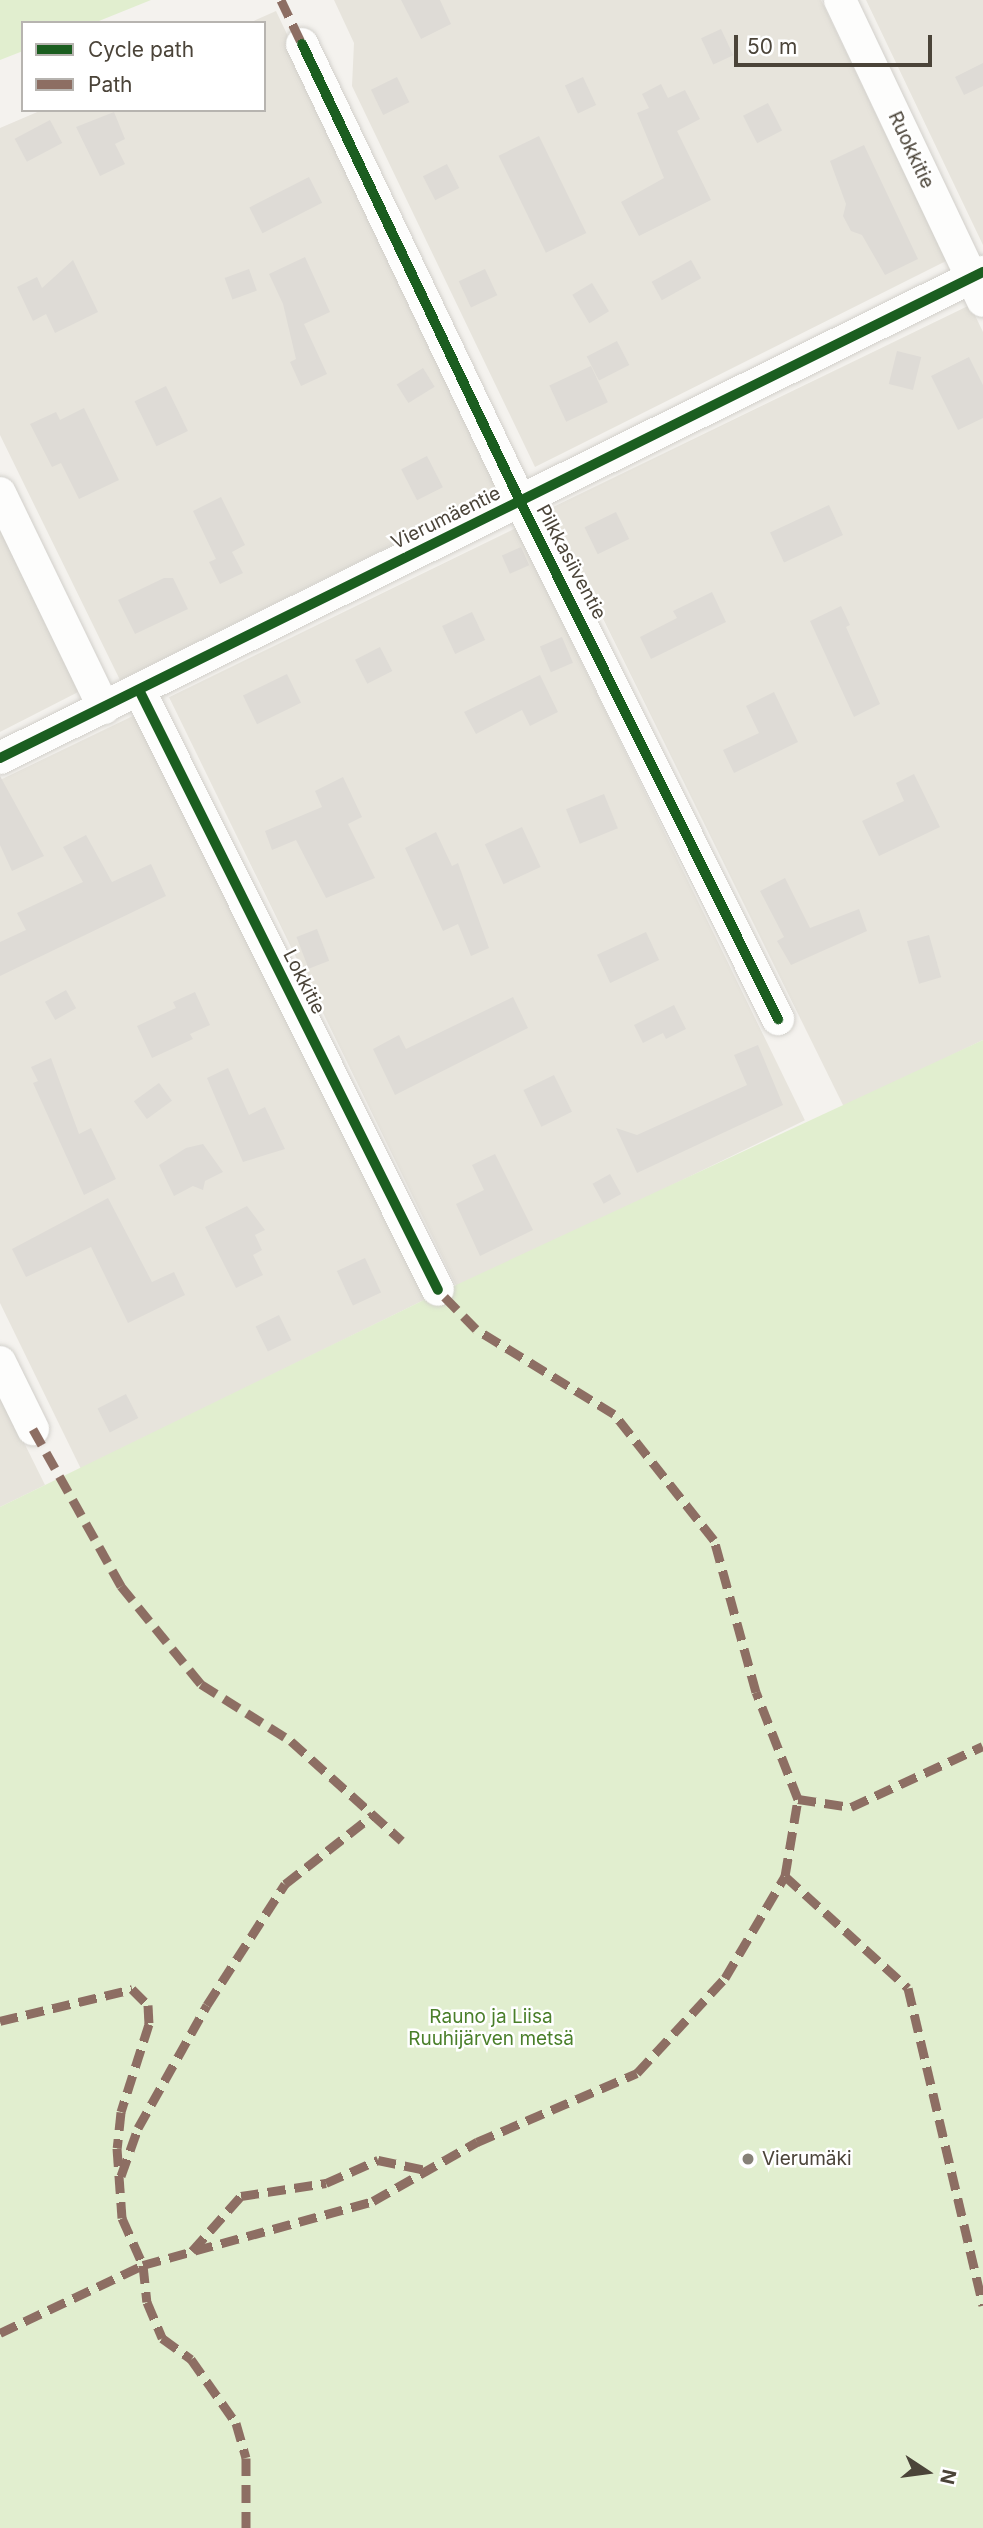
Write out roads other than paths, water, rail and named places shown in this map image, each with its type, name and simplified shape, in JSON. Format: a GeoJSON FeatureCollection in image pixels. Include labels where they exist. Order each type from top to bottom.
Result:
{"type":"FeatureCollection","features":[{"type":"Feature","properties":{"kind":"street","name":"Ruokkitie"},"geometry":{"type":"LineString","coordinates":[[840,0],[979,284]]}},
{"type":"Feature","properties":{"kind":"street","name":"Pilkkasiiventie"},"geometry":{"type":"LineString","coordinates":[[302,44],[520,501],[778,1019]]}},
{"type":"Feature","properties":{"kind":"street","name":"Vierumäentie"},"geometry":{"type":"LineString","coordinates":[[0,758],[520,501],[979,284]]}},
{"type":"Feature","properties":{"kind":"street"},"geometry":{"type":"LineString","coordinates":[[0,493],[104,708]]}},
{"type":"Feature","properties":{"kind":"street","name":"Lokkitie"},"geometry":{"type":"LineString","coordinates":[[139,690],[438,1290]]}},
{"type":"Feature","properties":{"kind":"street"},"geometry":{"type":"LineString","coordinates":[[0,1362],[33,1429]]}},
{"type":"Feature","properties":{"kind":"place","name":"Vierumäki"},"geometry":{"type":"Point","coordinates":[748,2159]}},
{"type":"Feature","properties":{"kind":"park label","name":"Rauno ja Liisa Ruuhijärven metsä"},"geometry":{"type":"Point","coordinates":[491,2028]}}]}
